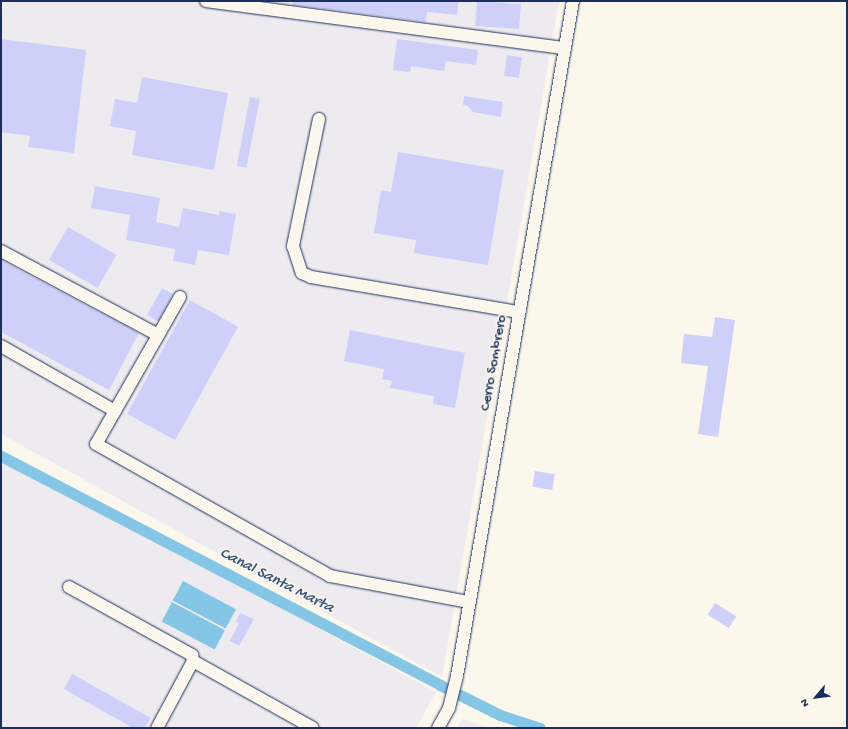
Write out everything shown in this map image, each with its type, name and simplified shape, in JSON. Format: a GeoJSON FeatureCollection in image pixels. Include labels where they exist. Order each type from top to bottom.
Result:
{"type":"FeatureCollection","features":[{"type":"Feature","properties":{"kind":"street"},"geometry":{"type":"LineString","coordinates":[[206,1],[565,48]]}},
{"type":"Feature","properties":{"kind":"street","name":"Cerro Sombrero"},"geometry":{"type":"LineString","coordinates":[[438,728],[449,708],[455,682],[573,1]]}},
{"type":"Feature","properties":{"kind":"street"},"geometry":{"type":"LineString","coordinates":[[319,119],[292,246],[302,273],[311,278],[520,312]]}},
{"type":"Feature","properties":{"kind":"street"},"geometry":{"type":"LineString","coordinates":[[1,251],[158,335]]}},
{"type":"Feature","properties":{"kind":"street"},"geometry":{"type":"LineString","coordinates":[[180,298],[96,444],[330,576],[469,602]]}},
{"type":"Feature","properties":{"kind":"street"},"geometry":{"type":"LineString","coordinates":[[1,346],[115,410]]}},
{"type":"Feature","properties":{"kind":"street"},"geometry":{"type":"LineString","coordinates":[[69,586],[192,655],[193,661],[157,728]]}},
{"type":"Feature","properties":{"kind":"street"},"geometry":{"type":"LineString","coordinates":[[193,661],[313,728]]}},
{"type":"Feature","properties":{"kind":"shaded area"},"geometry":{"type":"Polygon","coordinates":[[[1,1],[559,1],[442,677],[1,434],[1,1]]]}},
{"type":"Feature","properties":{"kind":"shaded area"},"geometry":{"type":"Polygon","coordinates":[[[1,456],[436,692],[416,728],[1,728],[1,456]]]}},
{"type":"Feature","properties":{"kind":"shaded area"},"geometry":{"type":"Polygon","coordinates":[[[462,719],[489,728],[457,728],[462,719]]]}},
{"type":"Feature","properties":{"kind":"water"},"geometry":{"type":"Polygon","coordinates":[[[183,581],[236,609],[226,629],[173,600],[183,581]]]}},
{"type":"Feature","properties":{"kind":"water"},"geometry":{"type":"Polygon","coordinates":[[[172,602],[225,630],[215,650],[162,621],[172,602]]]}},
{"type":"Feature","properties":{"kind":"building"},"geometry":{"type":"Polygon","coordinates":[[[293,1],[459,1],[457,15],[427,12],[426,22],[293,5],[293,1]]]}},
{"type":"Feature","properties":{"kind":"building"},"geometry":{"type":"Polygon","coordinates":[[[477,1],[521,4],[519,29],[475,26],[477,1]]]}},
{"type":"Feature","properties":{"kind":"building"},"geometry":{"type":"Polygon","coordinates":[[[1,39],[86,50],[74,153],[28,147],[30,136],[1,132],[1,39]]]}},
{"type":"Feature","properties":{"kind":"building"},"geometry":{"type":"Polygon","coordinates":[[[397,39],[478,50],[476,65],[446,61],[444,71],[411,66],[410,72],[393,70],[397,39]]]}},
{"type":"Feature","properties":{"kind":"building"},"geometry":{"type":"Polygon","coordinates":[[[507,55],[522,57],[519,78],[504,76],[507,55]]]}},
{"type":"Feature","properties":{"kind":"building"},"geometry":{"type":"Polygon","coordinates":[[[142,77],[228,93],[214,170],[132,155],[136,131],[110,126],[115,99],[137,103],[142,77]]]}},
{"type":"Feature","properties":{"kind":"building"},"geometry":{"type":"Polygon","coordinates":[[[464,96],[503,102],[501,117],[473,112],[468,106],[463,105],[464,96]]]}},
{"type":"Feature","properties":{"kind":"building"},"geometry":{"type":"Polygon","coordinates":[[[250,97],[260,99],[246,168],[237,166],[250,97]]]}},
{"type":"Feature","properties":{"kind":"building"},"geometry":{"type":"Polygon","coordinates":[[[398,152],[504,170],[488,265],[414,253],[416,240],[374,233],[381,190],[391,192],[398,152]]]}},
{"type":"Feature","properties":{"kind":"building"},"geometry":{"type":"Polygon","coordinates":[[[95,186],[160,198],[156,222],[179,227],[183,208],[219,215],[219,211],[236,214],[229,255],[198,250],[195,265],[173,261],[175,249],[126,240],[130,215],[91,208],[95,186]]]}},
{"type":"Feature","properties":{"kind":"building"},"geometry":{"type":"Polygon","coordinates":[[[68,227],[116,255],[97,288],[49,260],[68,227]]]}},
{"type":"Feature","properties":{"kind":"building"},"geometry":{"type":"Polygon","coordinates":[[[1,260],[139,333],[109,390],[1,332],[1,260]]]}},
{"type":"Feature","properties":{"kind":"building"},"geometry":{"type":"Polygon","coordinates":[[[162,288],[173,294],[158,321],[147,315],[162,288]]]}},
{"type":"Feature","properties":{"kind":"building"},"geometry":{"type":"Polygon","coordinates":[[[190,300],[238,327],[175,440],[127,414],[190,300]]]}},
{"type":"Feature","properties":{"kind":"building"},"geometry":{"type":"Polygon","coordinates":[[[715,317],[735,320],[718,437],[698,434],[708,366],[681,363],[684,334],[712,337],[715,317]]]}},
{"type":"Feature","properties":{"kind":"building"},"geometry":{"type":"Polygon","coordinates":[[[350,330],[465,353],[455,408],[433,404],[434,396],[390,388],[392,381],[382,379],[384,369],[344,361],[350,330]]]}},
{"type":"Feature","properties":{"kind":"building"},"geometry":{"type":"Polygon","coordinates":[[[535,471],[555,474],[552,490],[532,487],[535,471]]]}},
{"type":"Feature","properties":{"kind":"building"},"geometry":{"type":"Polygon","coordinates":[[[715,603],[736,616],[729,628],[708,615],[715,603]]]}},
{"type":"Feature","properties":{"kind":"building"},"geometry":{"type":"Polygon","coordinates":[[[240,613],[254,619],[239,646],[230,641],[239,623],[236,622],[240,613]]]}},
{"type":"Feature","properties":{"kind":"building"},"geometry":{"type":"Polygon","coordinates":[[[72,674],[151,718],[145,728],[133,728],[64,689],[72,674]]]}},
{"type":"Feature","properties":{"kind":"waterway","name":"Canal Santa Marta"},"geometry":{"type":"LineString","coordinates":[[1,456],[440,685],[500,715],[540,728]]}}]}
